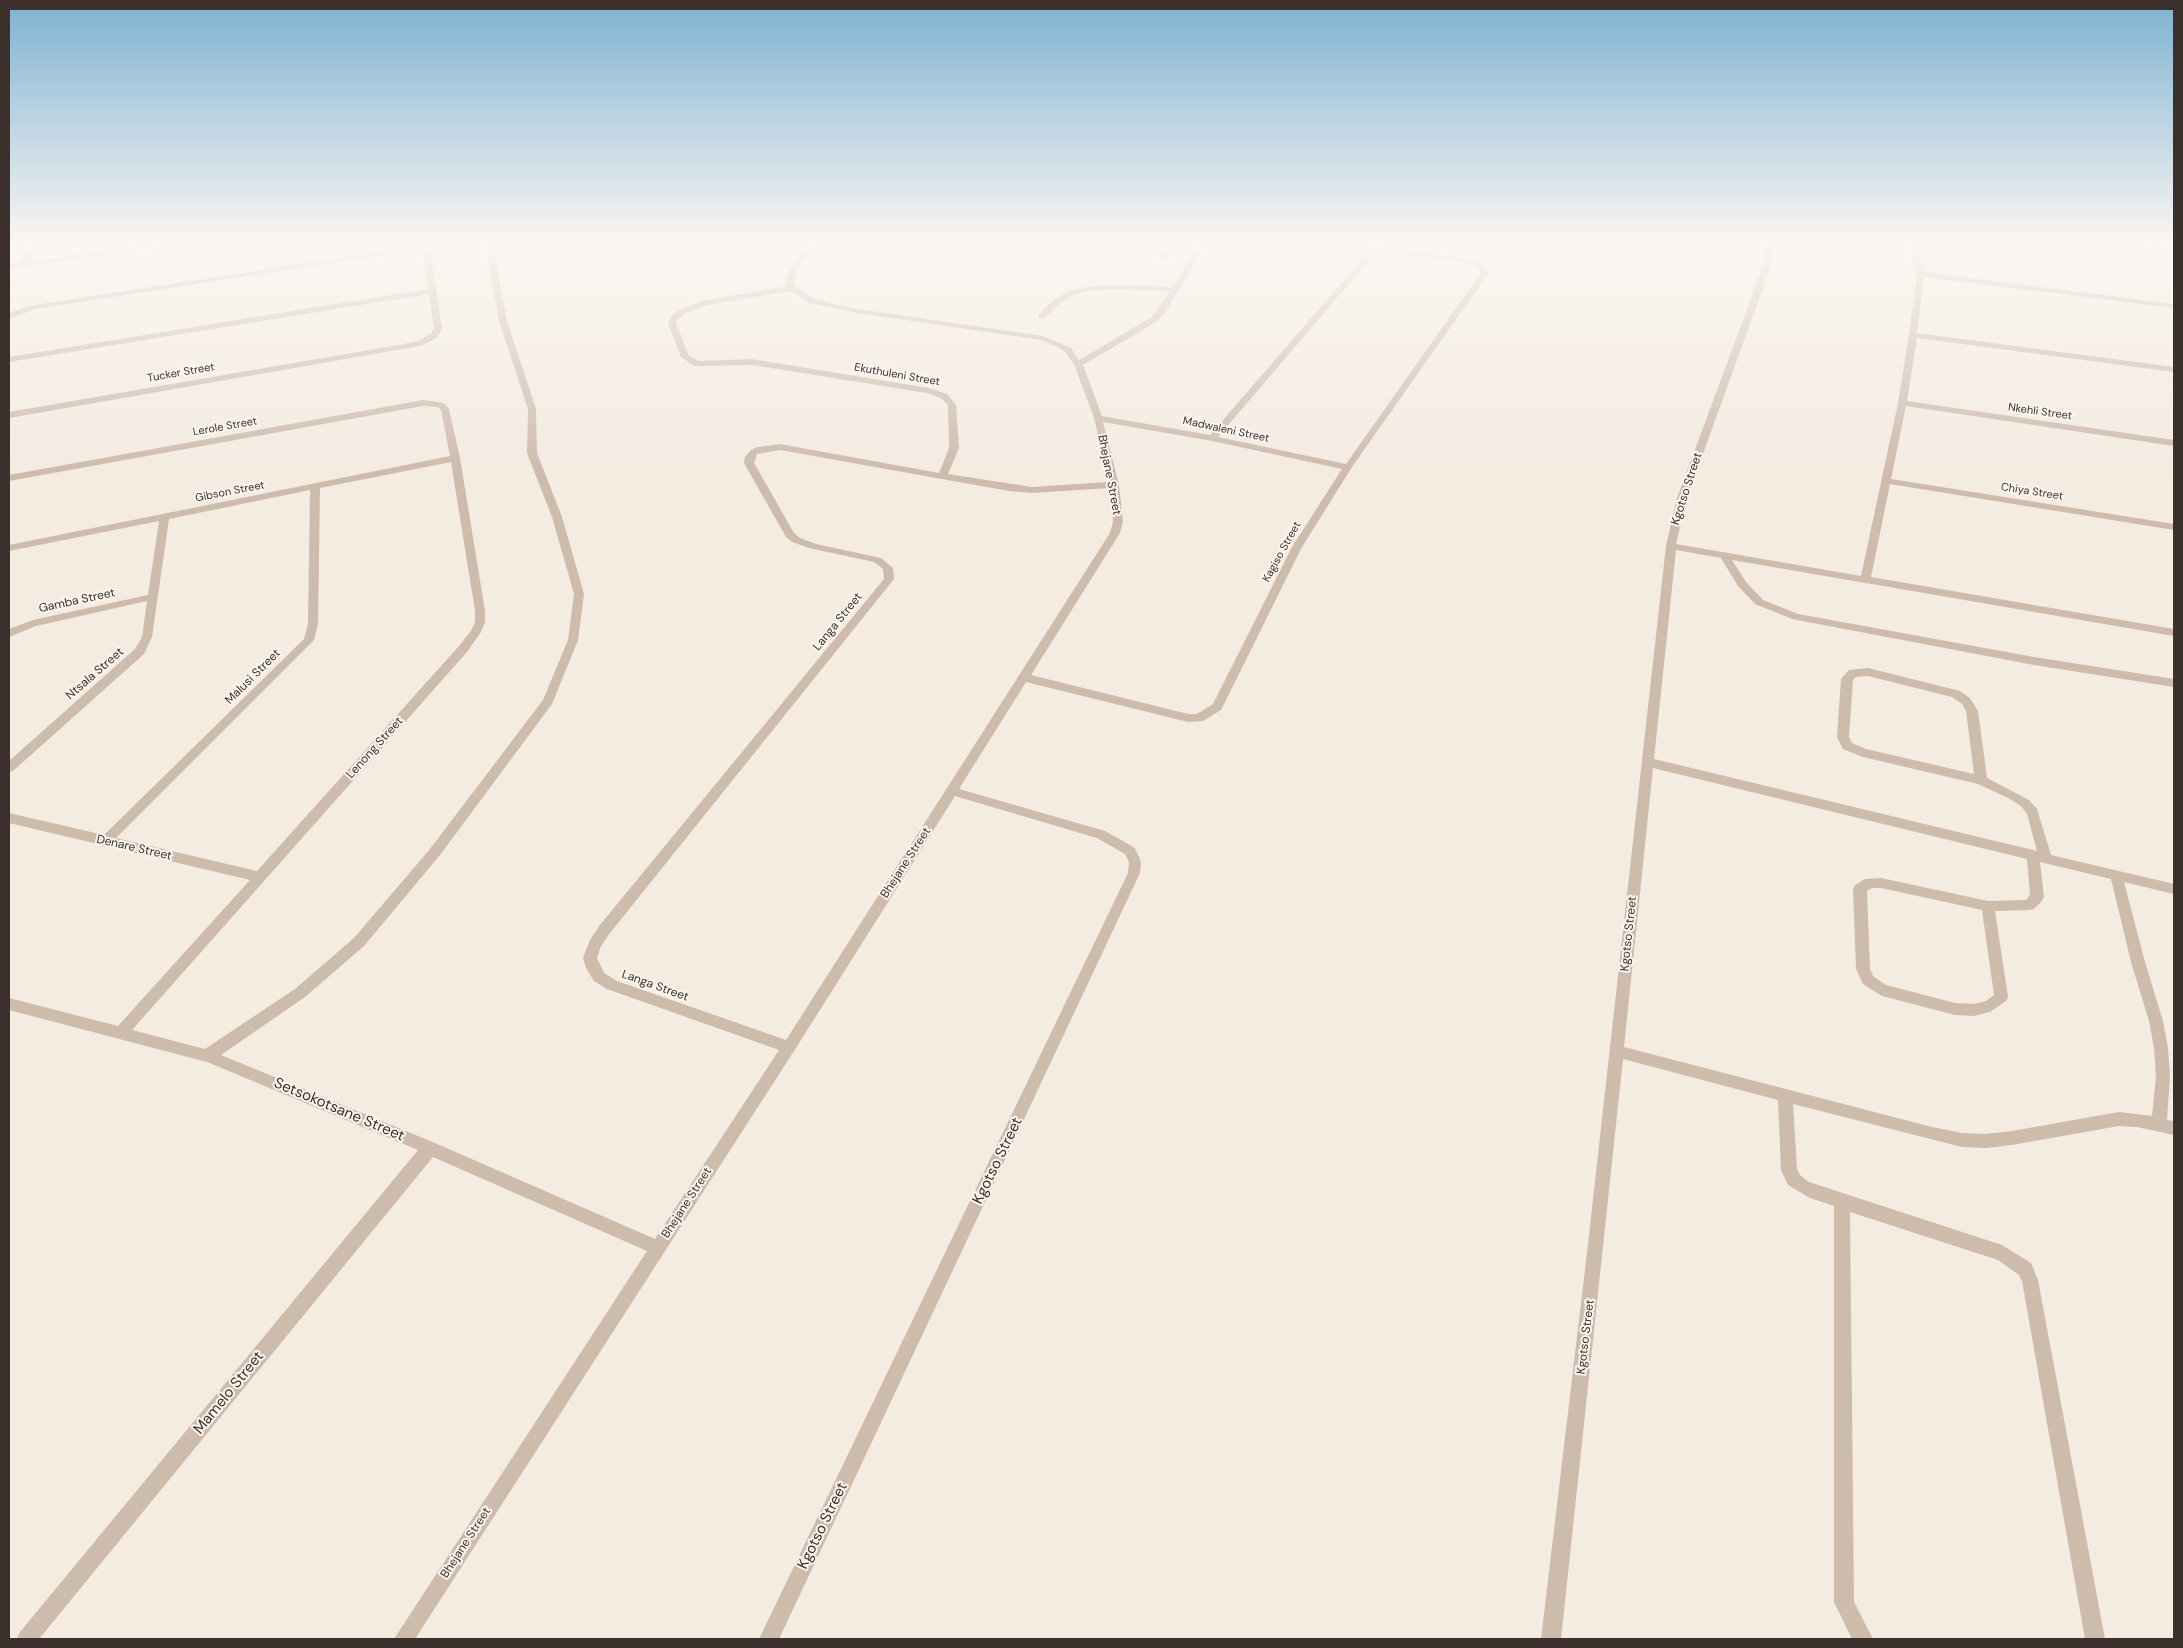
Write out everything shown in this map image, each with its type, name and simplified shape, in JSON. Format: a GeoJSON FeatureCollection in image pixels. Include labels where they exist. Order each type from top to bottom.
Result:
{"type":"FeatureCollection","features":[{"type":"Feature","properties":{"kind":"street"},"geometry":{"type":"LineString","coordinates":[[9,360],[249,321]]}},
{"type":"Feature","properties":{"kind":"street","name":"Tucker Street"},"geometry":{"type":"LineString","coordinates":[[9,415],[417,344],[428,340],[437,332],[436,321]]}},
{"type":"Feature","properties":{"kind":"street"},"geometry":{"type":"LineString","coordinates":[[207,1056],[300,993],[359,942],[434,852],[548,701],[573,640],[579,594],[557,517],[532,453],[532,409],[510,349],[503,321]]}},
{"type":"Feature","properties":{"kind":"street","name":"Ekuthuleni Street"},"geometry":{"type":"LineString","coordinates":[[673,321],[685,357],[697,364],[752,362],[929,391],[944,396],[952,405],[954,448],[942,477]]}},
{"type":"Feature","properties":{"kind":"street","name":"Bhejane Street"},"geometry":{"type":"LineString","coordinates":[[404,1639],[789,1047],[1114,533],[1118,516],[1114,485],[1098,418],[1078,364],[1068,350],[1043,338],[930,321]]}},
{"type":"Feature","properties":{"kind":"street"},"geometry":{"type":"LineString","coordinates":[[1078,364],[1152,321]]}},
{"type":"Feature","properties":{"kind":"street"},"geometry":{"type":"LineString","coordinates":[[1212,438],[1312,321]]}},
{"type":"Feature","properties":{"kind":"street","name":"Kagiso Street"},"geometry":{"type":"LineString","coordinates":[[1022,676],[1171,715],[1199,718],[1217,708],[1294,552],[1348,467],[1451,321]]}},
{"type":"Feature","properties":{"kind":"street","name":"Kgotso Street"},"geometry":{"type":"LineString","coordinates":[[1551,1639],[1595,1253],[1671,546],[1682,498],[1747,321]]}},
{"type":"Feature","properties":{"kind":"street"},"geometry":{"type":"LineString","coordinates":[[1865,580],[1887,482],[1915,321]]}},
{"type":"Feature","properties":{"kind":"street"},"geometry":{"type":"LineString","coordinates":[[1913,335],[2174,370]]}},
{"type":"Feature","properties":{"kind":"street","name":"Lerole Street"},"geometry":{"type":"LineString","coordinates":[[9,478],[415,404],[433,403],[445,409]]}},
{"type":"Feature","properties":{"kind":"street","name":"Nkehli Street"},"geometry":{"type":"LineString","coordinates":[[1902,403],[2174,443]]}},
{"type":"Feature","properties":{"kind":"street","name":"Lenong Street"},"geometry":{"type":"LineString","coordinates":[[121,1033],[464,650],[476,632],[480,622],[480,612],[455,458],[445,409]]}},
{"type":"Feature","properties":{"kind":"street","name":"Madwaleni Street"},"geometry":{"type":"LineString","coordinates":[[1098,418],[1212,438],[1348,467]]}},
{"type":"Feature","properties":{"kind":"street","name":"Langa Street"},"geometry":{"type":"LineString","coordinates":[[789,1047],[612,985],[599,977],[593,968],[590,958],[594,944],[605,929],[889,579],[888,568],[877,560],[813,546],[796,540],[790,535],[749,463],[750,458],[754,452],[761,449],[780,447],[1022,490],[1114,485]]}},
{"type":"Feature","properties":{"kind":"street","name":"Gibson Street"},"geometry":{"type":"LineString","coordinates":[[9,548],[315,488],[455,458]]}},
{"type":"Feature","properties":{"kind":"street","name":"Chiya Street"},"geometry":{"type":"LineString","coordinates":[[1887,482],[2174,528]]}},
{"type":"Feature","properties":{"kind":"street","name":"Malusi Street"},"geometry":{"type":"LineString","coordinates":[[106,842],[309,640],[313,624],[315,488]]}},
{"type":"Feature","properties":{"kind":"street","name":"Ntsala Street"},"geometry":{"type":"LineString","coordinates":[[9,768],[140,651],[147,637],[164,517]]}},
{"type":"Feature","properties":{"kind":"street"},"geometry":{"type":"LineString","coordinates":[[1671,546],[2174,634]]}},
{"type":"Feature","properties":{"kind":"street"},"geometry":{"type":"LineString","coordinates":[[1724,555],[1742,584],[1759,602],[1796,617],[2174,683]]}},
{"type":"Feature","properties":{"kind":"street","name":"Gamba Street"},"geometry":{"type":"LineString","coordinates":[[9,633],[33,623],[152,597]]}},
{"type":"Feature","properties":{"kind":"street"},"geometry":{"type":"LineString","coordinates":[[1981,780],[1972,711],[1966,701],[1956,694],[1868,672],[1853,673],[1847,679],[1843,737],[1847,746],[1863,753],[1981,780],[2012,794],[2025,803],[2033,812],[2039,857],[2037,897],[2029,905],[1988,906],[1881,883],[1870,883],[1860,888],[1863,969],[1868,980],[1882,990],[1955,1009],[1974,1010],[1990,1006],[2002,997],[1988,906]]}},
{"type":"Feature","properties":{"kind":"street"},"geometry":{"type":"LineString","coordinates":[[1647,762],[2174,889]]}},
{"type":"Feature","properties":{"kind":"street","name":"Kgotso Street"},"geometry":{"type":"LineString","coordinates":[[769,1639],[1134,873],[1135,862],[1130,851],[1118,842],[1101,834],[952,791]]}},
{"type":"Feature","properties":{"kind":"street","name":"Denare Street"},"geometry":{"type":"LineString","coordinates":[[9,818],[260,877]]}},
{"type":"Feature","properties":{"kind":"street"},"geometry":{"type":"LineString","coordinates":[[2116,875],[2138,962],[2156,1021],[2161,1048],[2163,1076],[2159,1124]]}},
{"type":"Feature","properties":{"kind":"street","name":"Setsokotsane Street"},"geometry":{"type":"LineString","coordinates":[[9,1004],[207,1056],[430,1148],[658,1248]]}},
{"type":"Feature","properties":{"kind":"street"},"geometry":{"type":"LineString","coordinates":[[1616,1051],[1932,1134],[1962,1140],[1986,1141],[2012,1138],[2119,1120],[2159,1124],[2174,1128]]}},
{"type":"Feature","properties":{"kind":"street"},"geometry":{"type":"LineString","coordinates":[[1785,1096],[1789,1170],[1794,1180],[1804,1187],[1842,1202],[2002,1253],[2025,1269],[2030,1280],[2095,1639]]}},
{"type":"Feature","properties":{"kind":"street","name":"Mamelo Street"},"geometry":{"type":"LineString","coordinates":[[27,1639],[430,1148]]}},
{"type":"Feature","properties":{"kind":"street"},"geometry":{"type":"LineString","coordinates":[[1842,1202],[1844,1602],[1852,1621],[1863,1639]]}}]}
